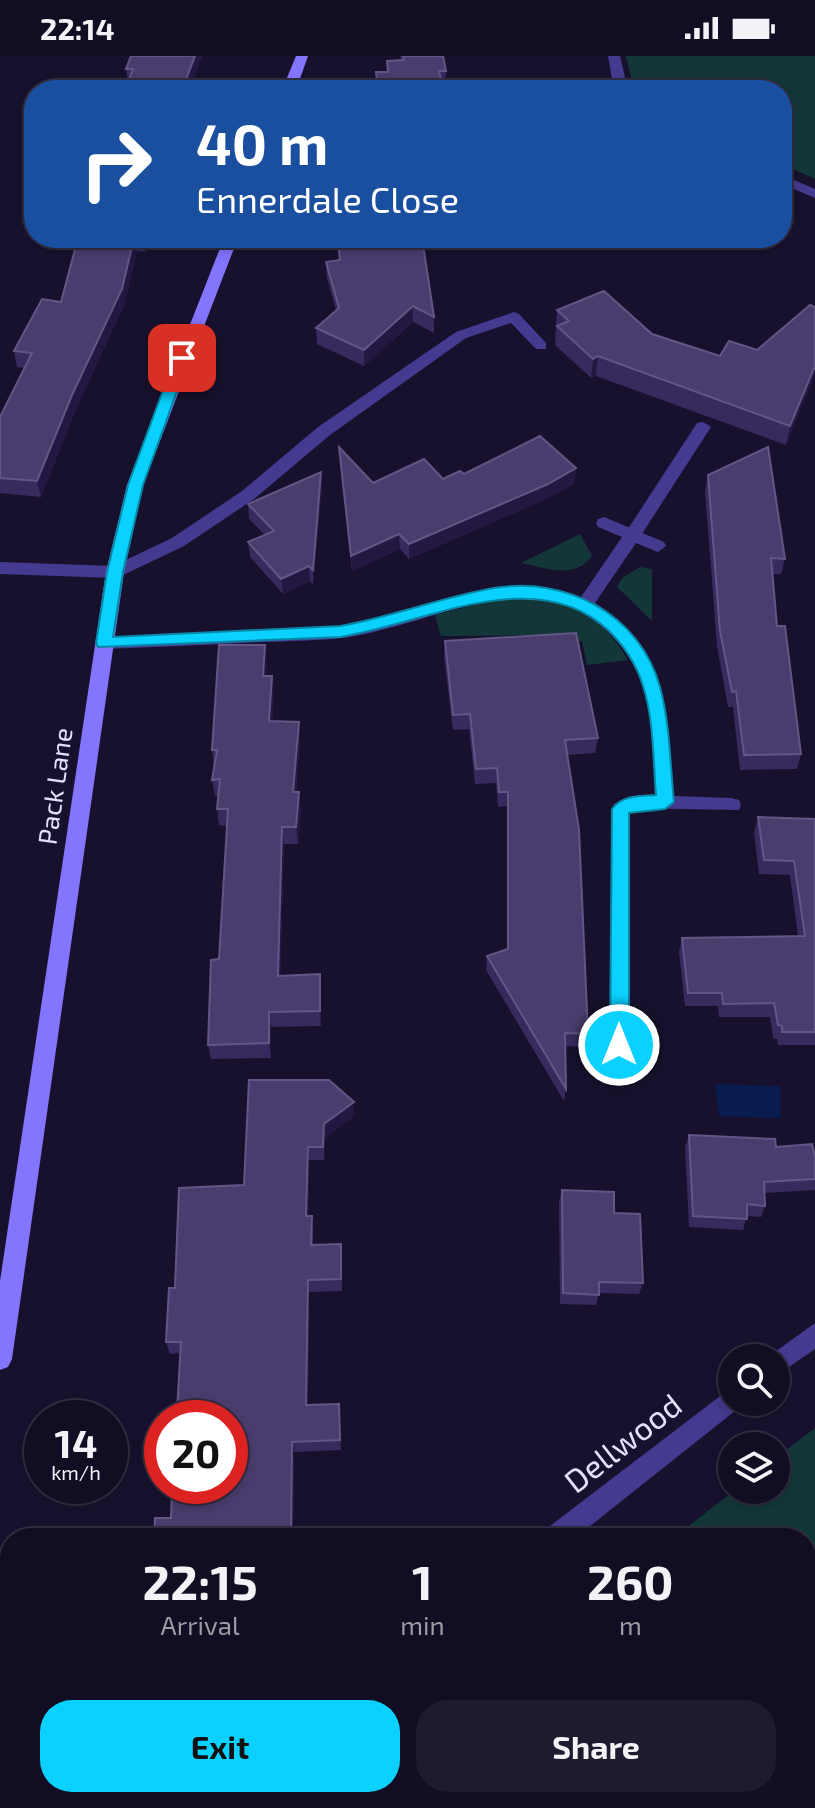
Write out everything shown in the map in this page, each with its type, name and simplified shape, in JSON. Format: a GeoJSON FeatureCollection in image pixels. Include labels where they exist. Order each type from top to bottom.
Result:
{"type":"FeatureCollection","features":[{"type":"Feature","properties":{"kind":"street"},"geometry":{"type":"LineString","coordinates":[[293,80],[302,56]]}},
{"type":"Feature","properties":{"kind":"street"},"geometry":{"type":"LineString","coordinates":[[614,56],[619,80]]}},
{"type":"Feature","properties":{"kind":"street"},"geometry":{"type":"LineString","coordinates":[[792,184],[815,194]]}},
{"type":"Feature","properties":{"kind":"street","name":"Pack Lane"},"geometry":{"type":"LineString","coordinates":[[0,1359],[115,572],[135,485],[227,248]]}},
{"type":"Feature","properties":{"kind":"street"},"geometry":{"type":"LineString","coordinates":[[0,568],[115,572],[178,542],[248,495],[324,431],[461,335],[514,317],[541,346]]}},
{"type":"Feature","properties":{"kind":"street"},"geometry":{"type":"LineString","coordinates":[[585,604],[703,427]]}},
{"type":"Feature","properties":{"kind":"street"},"geometry":{"type":"LineString","coordinates":[[604,523],[658,546]]}},
{"type":"Feature","properties":{"kind":"street"},"geometry":{"type":"LineString","coordinates":[[104,643],[340,632],[517,590],[552,593],[585,604],[622,634],[651,684],[665,802]]}},
{"type":"Feature","properties":{"kind":"street"},"geometry":{"type":"LineString","coordinates":[[619,1045],[621,809],[633,803],[732,805]]}},
{"type":"Feature","properties":{"kind":"street"},"geometry":{"type":"LineString","coordinates":[[790,1354],[815,1334]]}},
{"type":"Feature","properties":{"kind":"street","name":"Dellwood"},"geometry":{"type":"LineString","coordinates":[[568,1528],[718,1410]]}},
{"type":"Feature","properties":{"kind":"green space"},"geometry":{"type":"Polygon","coordinates":[[[626,56],[815,56],[815,179],[792,169],[792,80],[632,80],[626,56]]]}},
{"type":"Feature","properties":{"kind":"green space"},"geometry":{"type":"Polygon","coordinates":[[[580,534],[592,556],[577,568],[560,570],[521,563],[580,534]]]}},
{"type":"Feature","properties":{"kind":"green space"},"geometry":{"type":"Polygon","coordinates":[[[640,567],[652,569],[652,621],[617,587],[622,578],[640,567]]]}},
{"type":"Feature","properties":{"kind":"green space"},"geometry":{"type":"Polygon","coordinates":[[[513,595],[550,600],[581,611],[606,630],[628,660],[587,665],[582,641],[576,642],[566,635],[441,636],[435,615],[513,595]]]}},
{"type":"Feature","properties":{"kind":"green space"},"geometry":{"type":"Polygon","coordinates":[[[815,1428],[815,1528],[686,1528],[718,1503],[790,1504],[790,1447],[815,1428]]]}},
{"type":"Feature","properties":{"kind":"water"},"geometry":{"type":"Polygon","coordinates":[[[715,1084],[780,1086],[781,1118],[719,1116],[715,1084]]]}},
{"type":"Feature","properties":{"kind":"building"},"geometry":{"type":"Polygon","coordinates":[[[131,56],[195,56],[186,80],[129,80],[133,69],[126,69],[131,56]]]}},
{"type":"Feature","properties":{"kind":"building"},"geometry":{"type":"Polygon","coordinates":[[[403,56],[443,56],[446,71],[439,71],[441,80],[377,80],[376,72],[388,72],[387,61],[404,60],[403,56]]]}},
{"type":"Feature","properties":{"kind":"building"},"geometry":{"type":"Polygon","coordinates":[[[75,248],[132,248],[122,289],[72,395],[37,481],[0,478],[0,417],[32,353],[14,351],[42,299],[61,302],[75,248]]]}},
{"type":"Feature","properties":{"kind":"building"},"geometry":{"type":"Polygon","coordinates":[[[339,248],[424,248],[434,317],[413,306],[364,350],[316,328],[339,308],[326,262],[340,260],[339,248]]]}},
{"type":"Feature","properties":{"kind":"building"},"geometry":{"type":"Polygon","coordinates":[[[604,291],[652,334],[720,356],[729,341],[757,350],[810,305],[815,307],[815,366],[790,426],[598,356],[593,359],[557,326],[569,321],[557,310],[604,291]]]}},
{"type":"Feature","properties":{"kind":"building"},"geometry":{"type":"Polygon","coordinates":[[[540,436],[576,468],[548,484],[409,544],[399,534],[351,556],[339,447],[373,483],[424,459],[443,479],[460,471],[464,474],[540,436]]]}},
{"type":"Feature","properties":{"kind":"building"},"geometry":{"type":"Polygon","coordinates":[[[768,447],[785,559],[771,558],[777,626],[785,626],[801,754],[744,755],[736,691],[732,692],[720,631],[708,475],[768,447]]]}},
{"type":"Feature","properties":{"kind":"building"},"geometry":{"type":"Polygon","coordinates":[[[321,472],[313,570],[309,566],[281,579],[248,542],[274,531],[248,504],[321,472]]]}},
{"type":"Feature","properties":{"kind":"building"},"geometry":{"type":"Polygon","coordinates":[[[576,633],[598,738],[565,740],[579,830],[588,1034],[565,1033],[566,1089],[487,956],[508,949],[508,792],[499,792],[497,768],[476,769],[470,714],[453,715],[445,641],[576,633]]]}},
{"type":"Feature","properties":{"kind":"building"},"geometry":{"type":"Polygon","coordinates":[[[219,645],[265,645],[263,676],[272,676],[269,721],[299,722],[293,792],[299,792],[296,827],[282,827],[278,976],[320,974],[320,1011],[269,1012],[269,1043],[208,1045],[211,960],[219,959],[228,809],[217,809],[220,779],[212,780],[217,750],[212,750],[219,645]]]}},
{"type":"Feature","properties":{"kind":"building"},"geometry":{"type":"Polygon","coordinates":[[[758,817],[815,819],[815,1032],[782,1032],[774,1003],[723,1004],[722,993],[688,993],[682,938],[805,936],[794,861],[764,860],[758,817]]]}},
{"type":"Feature","properties":{"kind":"building"},"geometry":{"type":"Polygon","coordinates":[[[249,1080],[329,1080],[354,1102],[324,1124],[323,1147],[308,1147],[306,1216],[312,1216],[311,1245],[341,1244],[341,1279],[308,1280],[306,1405],[339,1404],[340,1440],[292,1442],[291,1528],[154,1528],[155,1518],[171,1518],[171,1504],[248,1504],[248,1400],[178,1400],[181,1342],[166,1342],[169,1288],[175,1288],[179,1188],[244,1185],[249,1080]]]}},
{"type":"Feature","properties":{"kind":"building"},"geometry":{"type":"Polygon","coordinates":[[[689,1135],[775,1139],[776,1147],[812,1144],[815,1179],[764,1182],[765,1206],[747,1204],[747,1219],[693,1216],[689,1135]]]}},
{"type":"Feature","properties":{"kind":"building"},"geometry":{"type":"Polygon","coordinates":[[[562,1190],[614,1192],[614,1213],[640,1214],[643,1283],[599,1282],[599,1295],[563,1293],[562,1190]]]}},
{"type":"Feature","properties":{"kind":"route"},"geometry":{"type":"LineString","coordinates":[[182,358],[135,485],[115,572],[104,643],[340,632],[517,590],[552,593],[585,604],[622,634],[639,659],[651,684],[656,708],[665,802],[633,803],[621,809],[619,1045]]}}]}
